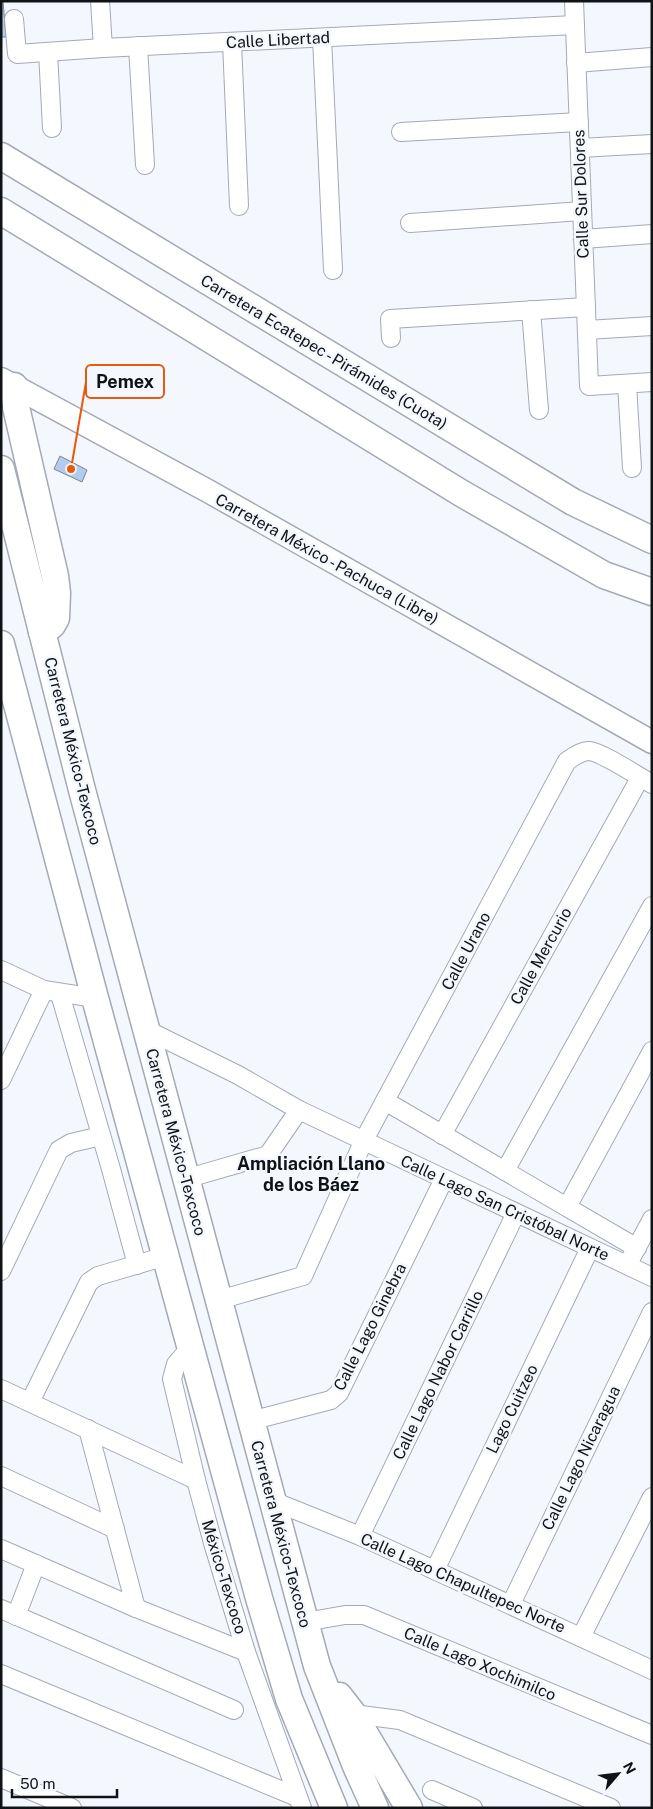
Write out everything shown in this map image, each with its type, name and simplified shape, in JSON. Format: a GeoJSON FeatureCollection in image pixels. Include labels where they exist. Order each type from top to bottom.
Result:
{"type":"FeatureCollection","features":[{"type":"Feature","properties":{"kind":"highway","name":"Carretera Ecatepec - Pirámides (Cuota)"},"geometry":{"type":"LineString","coordinates":[[1,156],[573,502],[652,540]]}},
{"type":"Feature","properties":{"kind":"highway"},"geometry":{"type":"LineString","coordinates":[[1,211],[461,493],[604,575],[652,592]]}},
{"type":"Feature","properties":{"kind":"highway"},"geometry":{"type":"LineString","coordinates":[[8,383],[16,407],[52,560],[57,593],[56,618],[52,625],[42,632]]}},
{"type":"Feature","properties":{"kind":"highway","name":"Carretera México-Texcoco"},"geometry":{"type":"LineString","coordinates":[[1,469],[82,790],[316,1666],[356,1766],[376,1808]]}},
{"type":"Feature","properties":{"kind":"highway"},"geometry":{"type":"LineString","coordinates":[[1,644],[95,998],[259,1598],[289,1699],[302,1766],[305,1804]]}},
{"type":"Feature","properties":{"kind":"highway"},"geometry":{"type":"LineString","coordinates":[[316,1666],[353,1714],[409,1808]]}},
{"type":"Feature","properties":{"kind":"highway"},"geometry":{"type":"LineString","coordinates":[[289,1699],[334,1808]]}},
{"type":"Feature","properties":{"kind":"main road","name":"Carretera México - Pachuca (Libre)"},"geometry":{"type":"LineString","coordinates":[[8,383],[208,491],[652,742]]}},
{"type":"Feature","properties":{"kind":"street"},"geometry":{"type":"LineString","coordinates":[[100,1],[103,48]]}},
{"type":"Feature","properties":{"kind":"street","name":"Calle Sur Dolores"},"geometry":{"type":"LineString","coordinates":[[574,1],[589,386],[627,384]]}},
{"type":"Feature","properties":{"kind":"street","name":"Calle Libertad"},"geometry":{"type":"LineString","coordinates":[[14,19],[17,54],[138,46],[575,25]]}},
{"type":"Feature","properties":{"kind":"street"},"geometry":{"type":"LineString","coordinates":[[322,38],[333,270]]}},
{"type":"Feature","properties":{"kind":"street"},"geometry":{"type":"LineString","coordinates":[[232,42],[239,206]]}},
{"type":"Feature","properties":{"kind":"street"},"geometry":{"type":"LineString","coordinates":[[138,46],[145,165]]}},
{"type":"Feature","properties":{"kind":"street"},"geometry":{"type":"LineString","coordinates":[[48,52],[52,128]]}},
{"type":"Feature","properties":{"kind":"street"},"geometry":{"type":"LineString","coordinates":[[576,63],[652,58]]}},
{"type":"Feature","properties":{"kind":"street"},"geometry":{"type":"LineString","coordinates":[[401,132],[578,122]]}},
{"type":"Feature","properties":{"kind":"street"},"geometry":{"type":"LineString","coordinates":[[580,148],[652,144]]}},
{"type":"Feature","properties":{"kind":"street"},"geometry":{"type":"LineString","coordinates":[[410,223],[582,211]]}},
{"type":"Feature","properties":{"kind":"street"},"geometry":{"type":"LineString","coordinates":[[583,239],[652,234]]}},
{"type":"Feature","properties":{"kind":"street"},"geometry":{"type":"LineString","coordinates":[[391,338],[390,319],[586,307]]}},
{"type":"Feature","properties":{"kind":"street"},"geometry":{"type":"LineString","coordinates":[[531,310],[539,410]]}},
{"type":"Feature","properties":{"kind":"street"},"geometry":{"type":"LineString","coordinates":[[587,330],[652,326]]}},
{"type":"Feature","properties":{"kind":"street"},"geometry":{"type":"LineString","coordinates":[[632,468],[627,384],[652,382]]}},
{"type":"Feature","properties":{"kind":"street","name":"Calle Urano"},"geometry":{"type":"LineString","coordinates":[[219,1300],[303,1276],[364,1140],[567,761],[576,754],[588,751],[601,755],[646,781]]}},
{"type":"Feature","properties":{"kind":"street","name":"Calle Mercurio"},"geometry":{"type":"LineString","coordinates":[[442,1135],[646,781]]}},
{"type":"Feature","properties":{"kind":"street"},"geometry":{"type":"LineString","coordinates":[[505,1171],[652,906]]}},
{"type":"Feature","properties":{"kind":"street"},"geometry":{"type":"LineString","coordinates":[[1,970],[52,992],[95,998]]}},
{"type":"Feature","properties":{"kind":"street"},"geometry":{"type":"LineString","coordinates":[[1,1080],[52,992]]}},
{"type":"Feature","properties":{"kind":"street"},"geometry":{"type":"LineString","coordinates":[[52,992],[93,1106],[137,1265]]}},
{"type":"Feature","properties":{"kind":"street","name":"Calle Lago San Cristóbal Norte"},"geometry":{"type":"LineString","coordinates":[[146,1029],[238,1075],[299,1110],[652,1277]]}},
{"type":"Feature","properties":{"kind":"street"},"geometry":{"type":"LineString","coordinates":[[567,1207],[652,1051]]}},
{"type":"Feature","properties":{"kind":"street"},"geometry":{"type":"LineString","coordinates":[[93,1106],[118,1081]]}},
{"type":"Feature","properties":{"kind":"street","name":"Calle Lago San Cristóbal Norte"},"geometry":{"type":"LineString","coordinates":[[385,1101],[637,1248]]}},
{"type":"Feature","properties":{"kind":"street"},"geometry":{"type":"LineString","coordinates":[[186,1179],[268,1155],[299,1110]]}},
{"type":"Feature","properties":{"kind":"street"},"geometry":{"type":"LineString","coordinates":[[1,1271],[59,1150],[71,1144],[101,1136]]}},
{"type":"Feature","properties":{"kind":"street"},"geometry":{"type":"LineString","coordinates":[[111,1169],[139,1158]]}},
{"type":"Feature","properties":{"kind":"street","name":"Calle Lago Ginebra"},"geometry":{"type":"LineString","coordinates":[[250,1421],[331,1400],[339,1393],[444,1178]]}},
{"type":"Feature","properties":{"kind":"street","name":"Calle Lago Nabor Carrillo"},"geometry":{"type":"LineString","coordinates":[[360,1536],[516,1213]]}},
{"type":"Feature","properties":{"kind":"street"},"geometry":{"type":"LineString","coordinates":[[627,1266],[652,1219]]}},
{"type":"Feature","properties":{"kind":"street","name":"Lago Cuitzeo"},"geometry":{"type":"LineString","coordinates":[[434,1570],[590,1248]]}},
{"type":"Feature","properties":{"kind":"street"},"geometry":{"type":"LineString","coordinates":[[30,1402],[89,1282],[98,1276],[166,1256]]}},
{"type":"Feature","properties":{"kind":"street","name":"Calle Lago Nicaragua"},"geometry":{"type":"LineString","coordinates":[[511,1604],[652,1312]]}},
{"type":"Feature","properties":{"kind":"street","name":"México-Texcoco"},"geometry":{"type":"LineString","coordinates":[[191,1347],[176,1364],[172,1379],[196,1480],[213,1544],[246,1652],[305,1804]]}},
{"type":"Feature","properties":{"kind":"street"},"geometry":{"type":"LineString","coordinates":[[1,1389],[196,1480]]}},
{"type":"Feature","properties":{"kind":"street"},"geometry":{"type":"LineString","coordinates":[[88,1428],[136,1608]]}},
{"type":"Feature","properties":{"kind":"street"},"geometry":{"type":"LineString","coordinates":[[1,1476],[115,1529]]}},
{"type":"Feature","properties":{"kind":"street"},"geometry":{"type":"LineString","coordinates":[[581,1637],[652,1496]]}},
{"type":"Feature","properties":{"kind":"street","name":"Calle Lago Chapultepec Norte"},"geometry":{"type":"LineString","coordinates":[[272,1501],[360,1536],[652,1670]]}},
{"type":"Feature","properties":{"kind":"street"},"geometry":{"type":"LineString","coordinates":[[1,1549],[136,1608],[246,1652]]}},
{"type":"Feature","properties":{"kind":"street"},"geometry":{"type":"LineString","coordinates":[[36,1564],[9,1612],[234,1710]]}},
{"type":"Feature","properties":{"kind":"street","name":"Calle Lago Xochimilco"},"geometry":{"type":"LineString","coordinates":[[305,1622],[364,1615],[652,1735]]}},
{"type":"Feature","properties":{"kind":"street"},"geometry":{"type":"LineString","coordinates":[[1,1674],[305,1804]]}},
{"type":"Feature","properties":{"kind":"street"},"geometry":{"type":"LineString","coordinates":[[353,1714],[400,1720],[611,1808]]}},
{"type":"Feature","properties":{"kind":"street"},"geometry":{"type":"LineString","coordinates":[[1,1778],[72,1808]]}},
{"type":"Feature","properties":{"kind":"street"},"geometry":{"type":"LineString","coordinates":[[432,1790],[473,1808]]}},
{"type":"Feature","properties":{"kind":"building"},"geometry":{"type":"Polygon","coordinates":[[[1,1],[3,1],[6,37],[1,37],[1,1]]]}},
{"type":"Feature","properties":{"kind":"building"},"geometry":{"type":"Polygon","coordinates":[[[60,456],[87,470],[82,482],[54,469],[60,456]]]}},
{"type":"Feature","properties":{"kind":"place","name":"Pemex"},"geometry":{"type":"Point","coordinates":[71,469]}},
{"type":"Feature","properties":{"kind":"district","name":"Ampliación Llano de los Báez"},"geometry":{"type":"Point","coordinates":[311,1173]}}]}
